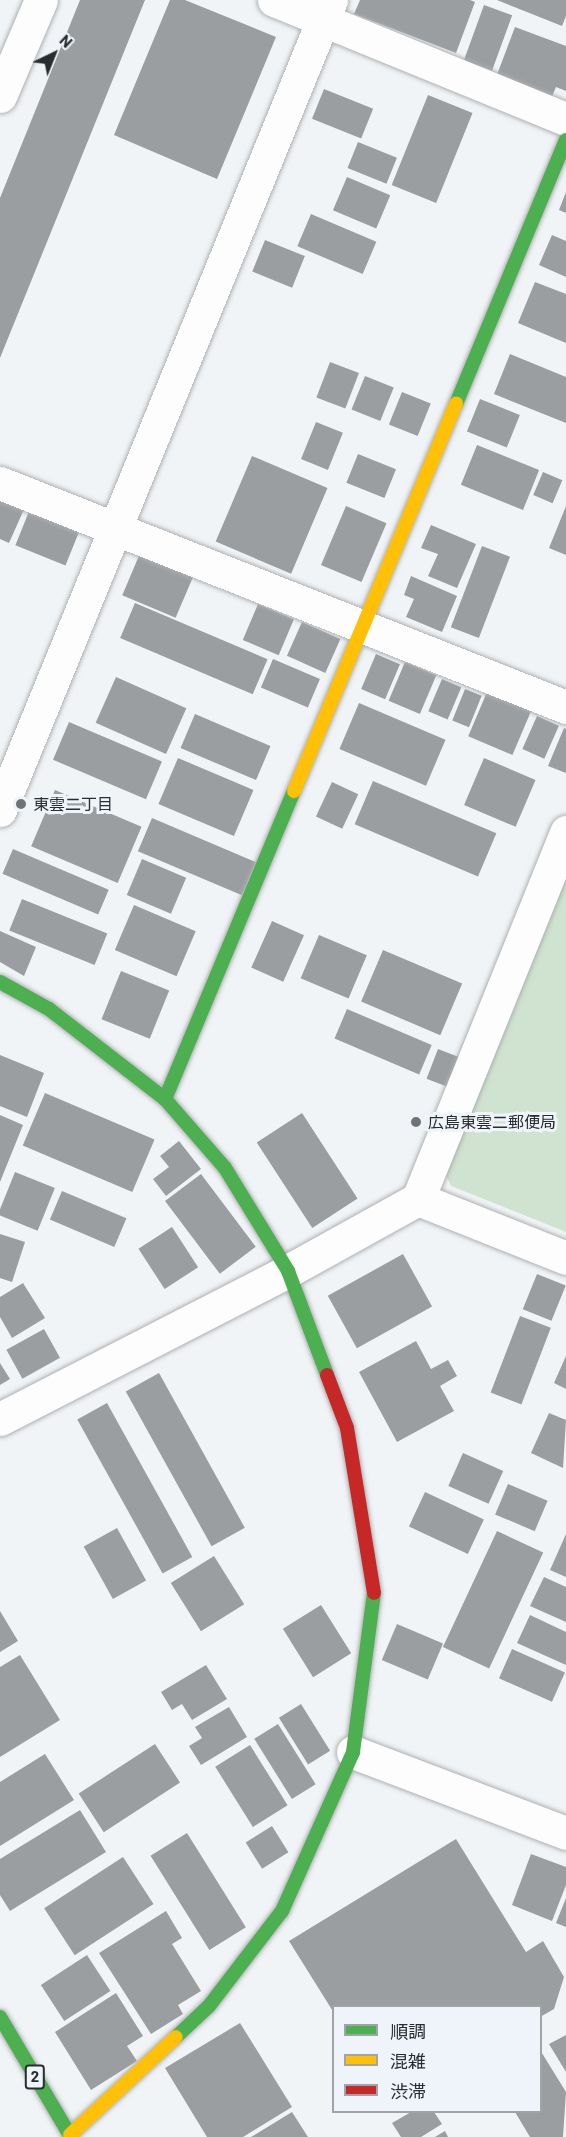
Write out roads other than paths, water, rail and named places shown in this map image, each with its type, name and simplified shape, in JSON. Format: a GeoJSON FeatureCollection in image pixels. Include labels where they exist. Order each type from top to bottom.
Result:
{"type":"FeatureCollection","features":[{"type":"Feature","properties":{"kind":"main road"},"geometry":{"type":"LineString","coordinates":[[165,1099],[566,140]]}},
{"type":"Feature","properties":{"kind":"main road"},"geometry":{"type":"LineString","coordinates":[[0,982],[49,1009],[165,1099],[225,1168],[288,1271],[347,1428],[374,1595],[353,1752],[282,1911],[209,2006],[70,2136]]}},
{"type":"Feature","properties":{"kind":"main road","name":"2"},"geometry":{"type":"LineString","coordinates":[[0,2017],[70,2136]]}},
{"type":"Feature","properties":{"kind":"street"},"geometry":{"type":"LineString","coordinates":[[0,96],[41,0]]}},
{"type":"Feature","properties":{"kind":"street"},"geometry":{"type":"LineString","coordinates":[[274,0],[327,10],[566,119]]}},
{"type":"Feature","properties":{"kind":"street"},"geometry":{"type":"LineString","coordinates":[[0,810],[327,10]]}},
{"type":"Feature","properties":{"kind":"street"},"geometry":{"type":"LineString","coordinates":[[0,483],[566,707]]}},
{"type":"Feature","properties":{"kind":"street"},"geometry":{"type":"LineString","coordinates":[[0,1419],[288,1271],[418,1199],[566,832]]}},
{"type":"Feature","properties":{"kind":"street"},"geometry":{"type":"LineString","coordinates":[[418,1199],[566,1258]]}},
{"type":"Feature","properties":{"kind":"street"},"geometry":{"type":"LineString","coordinates":[[353,1752],[566,1833]]}},
{"type":"Feature","properties":{"kind":"place","name":"東雲二丁目"},"geometry":{"type":"Point","coordinates":[21,804]}},
{"type":"Feature","properties":{"kind":"place","name":"広島東雲二郵便局"},"geometry":{"type":"Point","coordinates":[416,1122]}}]}
